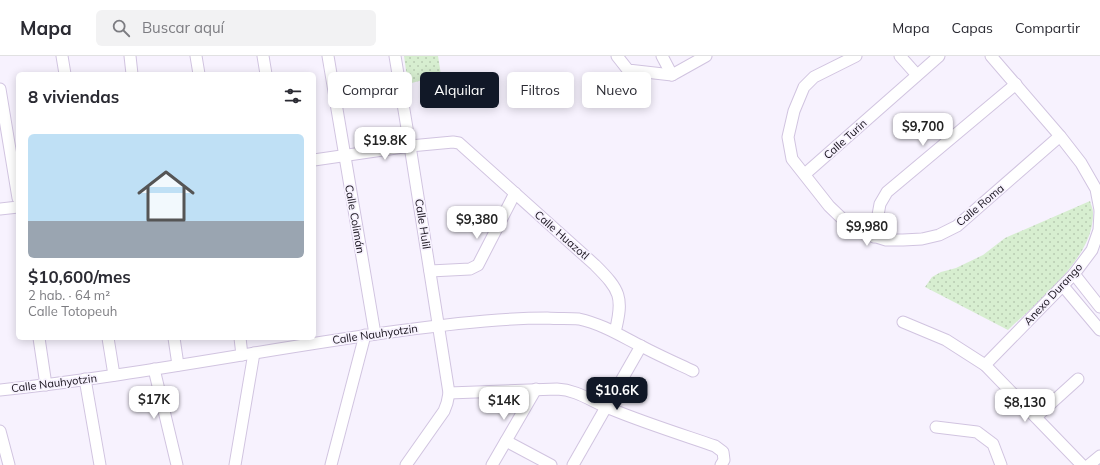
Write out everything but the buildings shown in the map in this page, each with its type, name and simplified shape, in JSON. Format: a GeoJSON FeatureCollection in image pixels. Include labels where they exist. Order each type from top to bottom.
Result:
{"type":"FeatureCollection","features":[{"type":"Feature","properties":{"kind":"street"},"geometry":{"type":"LineString","coordinates":[[62,56],[65,72]]}},
{"type":"Feature","properties":{"kind":"street"},"geometry":{"type":"LineString","coordinates":[[130,56],[132,72]]}},
{"type":"Feature","properties":{"kind":"street"},"geometry":{"type":"LineString","coordinates":[[196,56],[199,72]]}},
{"type":"Feature","properties":{"kind":"street"},"geometry":{"type":"LineString","coordinates":[[263,56],[266,72]]}},
{"type":"Feature","properties":{"kind":"street","name":"Calle Colimán"},"geometry":{"type":"LineString","coordinates":[[328,56],[370,335]]}},
{"type":"Feature","properties":{"kind":"street","name":"Calle Hulil"},"geometry":{"type":"LineString","coordinates":[[395,56],[449,393]]}},
{"type":"Feature","properties":{"kind":"street"},"geometry":{"type":"LineString","coordinates":[[617,56],[628,70],[672,75],[706,56]]}},
{"type":"Feature","properties":{"kind":"street"},"geometry":{"type":"LineString","coordinates":[[662,56],[672,75]]}},
{"type":"Feature","properties":{"kind":"street","name":"Calle Roma"},"geometry":{"type":"LineString","coordinates":[[856,56],[814,77],[804,87],[794,111],[788,137],[792,159],[828,206],[854,230],[886,240],[922,240],[939,235],[957,226],[1060,136]]}},
{"type":"Feature","properties":{"kind":"street"},"geometry":{"type":"LineString","coordinates":[[900,56],[917,75]]}},
{"type":"Feature","properties":{"kind":"street","name":"Calle Turin"},"geometry":{"type":"LineString","coordinates":[[805,174],[939,56]]}},
{"type":"Feature","properties":{"kind":"street","name":"Anexo Durango"},"geometry":{"type":"LineString","coordinates":[[985,365],[1063,286],[1092,250],[1099,230],[1100,211],[1096,189],[1081,163],[1060,136],[991,56]]}},
{"type":"Feature","properties":{"kind":"street"},"geometry":{"type":"LineString","coordinates":[[874,237],[880,204],[887,192],[1016,84]]}},
{"type":"Feature","properties":{"kind":"street"},"geometry":{"type":"LineString","coordinates":[[0,89],[16,186]]}},
{"type":"Feature","properties":{"kind":"street","name":"Calle Huazotl"},"geometry":{"type":"LineString","coordinates":[[410,146],[453,142],[462,145],[595,265],[611,281],[617,290],[620,304],[615,332]]}},
{"type":"Feature","properties":{"kind":"street"},"geometry":{"type":"LineString","coordinates":[[316,160],[410,146]]}},
{"type":"Feature","properties":{"kind":"street"},"geometry":{"type":"LineString","coordinates":[[430,271],[470,269],[478,264],[514,193]]}},
{"type":"Feature","properties":{"kind":"street"},"geometry":{"type":"LineString","coordinates":[[0,209],[16,207]]}},
{"type":"Feature","properties":{"kind":"street"},"geometry":{"type":"LineString","coordinates":[[1074,274],[1100,307]]}},
{"type":"Feature","properties":{"kind":"street"},"geometry":{"type":"LineString","coordinates":[[1063,286],[1100,330]]}},
{"type":"Feature","properties":{"kind":"street","name":"Calle Nauhyotzin"},"geometry":{"type":"LineString","coordinates":[[0,390],[46,385],[154,369],[254,353],[311,341],[370,335],[438,325],[525,318],[574,319],[585,321],[615,332],[693,371]]}},
{"type":"Feature","properties":{"kind":"street"},"geometry":{"type":"LineString","coordinates":[[903,322],[946,340],[985,365],[1082,465]]}},
{"type":"Feature","properties":{"kind":"street"},"geometry":{"type":"LineString","coordinates":[[331,465],[370,335]]}},
{"type":"Feature","properties":{"kind":"street"},"geometry":{"type":"LineString","coordinates":[[39,340],[46,385]]}},
{"type":"Feature","properties":{"kind":"street"},"geometry":{"type":"LineString","coordinates":[[108,340],[114,375]]}},
{"type":"Feature","properties":{"kind":"street"},"geometry":{"type":"LineString","coordinates":[[174,340],[178,365]]}},
{"type":"Feature","properties":{"kind":"street"},"geometry":{"type":"LineString","coordinates":[[240,340],[242,355]]}},
{"type":"Feature","properties":{"kind":"street"},"geometry":{"type":"LineString","coordinates":[[573,465],[641,346]]}},
{"type":"Feature","properties":{"kind":"street"},"geometry":{"type":"LineString","coordinates":[[235,465],[254,353]]}},
{"type":"Feature","properties":{"kind":"street"},"geometry":{"type":"LineString","coordinates":[[154,369],[177,465]]}},
{"type":"Feature","properties":{"kind":"street"},"geometry":{"type":"LineString","coordinates":[[85,379],[100,465]]}},
{"type":"Feature","properties":{"kind":"street"},"geometry":{"type":"LineString","coordinates":[[1036,418],[1078,379]]}},
{"type":"Feature","properties":{"kind":"street"},"geometry":{"type":"LineString","coordinates":[[492,465],[536,389]]}},
{"type":"Feature","properties":{"kind":"street"},"geometry":{"type":"LineString","coordinates":[[406,465],[444,411],[449,393],[536,389],[574,391],[606,407],[645,423],[715,446],[723,452],[724,460],[721,465]]}},
{"type":"Feature","properties":{"kind":"street"},"geometry":{"type":"LineString","coordinates":[[936,427],[977,432],[994,444],[1001,465]]}},
{"type":"Feature","properties":{"kind":"street"},"geometry":{"type":"LineString","coordinates":[[0,431],[9,465]]}},
{"type":"Feature","properties":{"kind":"street"},"geometry":{"type":"LineString","coordinates":[[506,441],[551,465]]}},
{"type":"Feature","properties":{"kind":"street"},"geometry":{"type":"LineString","coordinates":[[1089,465],[1100,456]]}},
{"type":"Feature","properties":{"kind":"green space"},"geometry":{"type":"Polygon","coordinates":[[[404,56],[438,56],[441,72],[420,72],[420,81],[412,83],[412,72],[406,72],[404,56]]]}},
{"type":"Feature","properties":{"kind":"green space"},"geometry":{"type":"Polygon","coordinates":[[[1090,201],[1093,213],[1091,230],[1084,246],[1074,262],[1062,278],[1008,330],[925,287],[932,277],[941,272],[956,268],[983,255],[1005,238],[1090,201]]]}}]}
